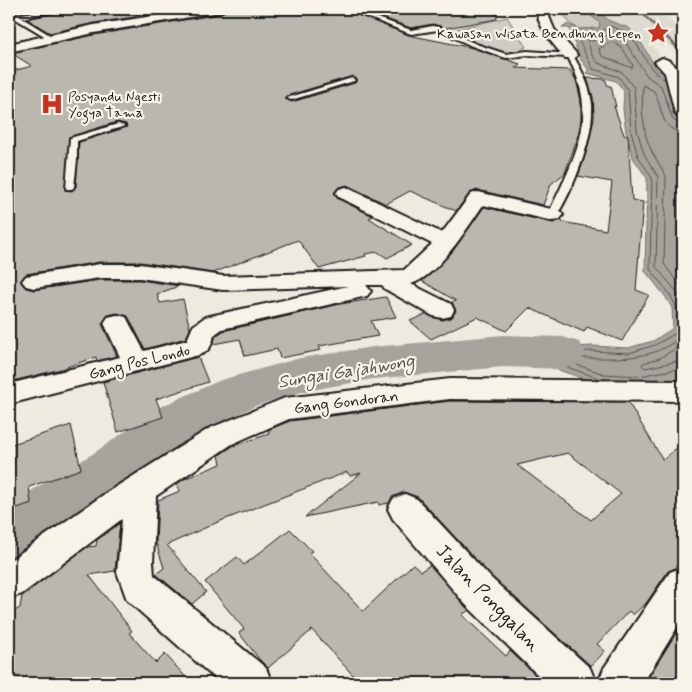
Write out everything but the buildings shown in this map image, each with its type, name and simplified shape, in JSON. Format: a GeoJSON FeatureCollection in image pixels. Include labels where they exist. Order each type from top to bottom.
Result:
{"type":"FeatureCollection","features":[{"type":"Feature","properties":{"kind":"street"},"geometry":{"type":"LineString","coordinates":[[9,48],[126,23],[220,9]]}},
{"type":"Feature","properties":{"kind":"street"},"geometry":{"type":"LineString","coordinates":[[541,9],[543,24],[555,41],[571,56]]}},
{"type":"Feature","properties":{"kind":"street"},"geometry":{"type":"LineString","coordinates":[[662,62],[679,80],[676,92],[683,113]]}},
{"type":"Feature","properties":{"kind":"street"},"geometry":{"type":"LineString","coordinates":[[346,193],[446,243]]}},
{"type":"Feature","properties":{"kind":"street"},"geometry":{"type":"LineString","coordinates":[[34,281],[100,271],[140,270],[223,283],[401,280],[429,263],[446,243],[478,198],[553,215]]}},
{"type":"Feature","properties":{"kind":"street"},"geometry":{"type":"LineString","coordinates":[[401,280],[442,310]]}},
{"type":"Feature","properties":{"kind":"street","name":"Gang Pos Londo"},"geometry":{"type":"LineString","coordinates":[[15,393],[199,346],[205,329],[214,323],[401,280]]}},
{"type":"Feature","properties":{"kind":"street"},"geometry":{"type":"LineString","coordinates":[[117,323],[136,363]]}},
{"type":"Feature","properties":{"kind":"street","name":"Gang Gondoran"},"geometry":{"type":"LineString","coordinates":[[9,582],[139,490],[221,436],[285,409],[450,389],[683,391]]}},
{"type":"Feature","properties":{"kind":"street"},"geometry":{"type":"LineString","coordinates":[[139,490],[135,565],[137,583],[251,683]]}},
{"type":"Feature","properties":{"kind":"street","name":"Jalan Ponggalan"},"geometry":{"type":"LineString","coordinates":[[405,509],[478,591],[575,683]]}},
{"type":"Feature","properties":{"kind":"street"},"geometry":{"type":"LineString","coordinates":[[619,683],[683,585]]}},
{"type":"Feature","properties":{"kind":"lane"},"geometry":{"type":"LineString","coordinates":[[9,18],[63,9]]}},
{"type":"Feature","properties":{"kind":"lane"},"geometry":{"type":"LineString","coordinates":[[348,9],[411,32],[436,28],[474,45],[506,56],[541,53],[571,56],[584,86],[589,108],[579,156],[553,215]]}},
{"type":"Feature","properties":{"kind":"lane"},"geometry":{"type":"LineString","coordinates":[[17,17],[51,38]]}},
{"type":"Feature","properties":{"kind":"lane"},"geometry":{"type":"LineString","coordinates":[[291,98],[352,80]]}},
{"type":"Feature","properties":{"kind":"lane"},"geometry":{"type":"LineString","coordinates":[[69,187],[73,160],[73,140],[122,126]]}},
{"type":"Feature","properties":{"kind":"shaded area"},"geometry":{"type":"Polygon","coordinates":[[[560,9],[583,9],[600,23],[600,28],[592,30],[580,29],[567,20],[560,9]]]}},
{"type":"Feature","properties":{"kind":"shaded area","name":"Kawasan Wisata Bendhung Lepen"},"geometry":{"type":"Polygon","coordinates":[[[594,9],[661,9],[666,12],[673,24],[683,23],[683,49],[660,46],[658,41],[649,41],[663,60],[654,60],[683,74],[683,122],[671,77],[657,70],[639,39],[629,28],[610,21],[594,9]]]}},
{"type":"Feature","properties":{"kind":"shaded area"},"geometry":{"type":"Polygon","coordinates":[[[507,17],[526,47],[509,54],[479,44],[453,30],[507,17]]]}},
{"type":"Feature","properties":{"kind":"water"},"geometry":{"type":"Polygon","coordinates":[[[583,9],[594,9],[610,21],[629,28],[639,39],[657,70],[671,76],[683,122],[683,378],[640,388],[602,385],[503,351],[592,346],[628,348],[653,341],[673,328],[672,308],[645,271],[647,178],[633,158],[626,132],[623,109],[624,91],[616,81],[587,73],[588,69],[581,60],[572,37],[576,37],[575,34],[571,34],[569,28],[562,28],[568,24],[578,29],[599,28],[600,23],[583,9]]]}},
{"type":"Feature","properties":{"kind":"waterway"},"geometry":{"type":"LineString","coordinates":[[616,9],[623,13],[634,14]]}},
{"type":"Feature","properties":{"kind":"waterway"},"geometry":{"type":"LineString","coordinates":[[637,9],[677,47],[678,52]]}},
{"type":"Feature","properties":{"kind":"waterway","name":"Sungai Gajahwong"},"geometry":{"type":"LineString","coordinates":[[9,536],[113,469],[180,420],[238,393],[300,375],[373,363],[503,351],[563,353]]}},
{"type":"Feature","properties":{"kind":"place","name":"Kawasan Wisata Bendhung Lepen"},"geometry":{"type":"Point","coordinates":[658,33]}},
{"type":"Feature","properties":{"kind":"place","name":"Posyandu Ngesti Yogya Tama"},"geometry":{"type":"Point","coordinates":[52,104]}}]}
